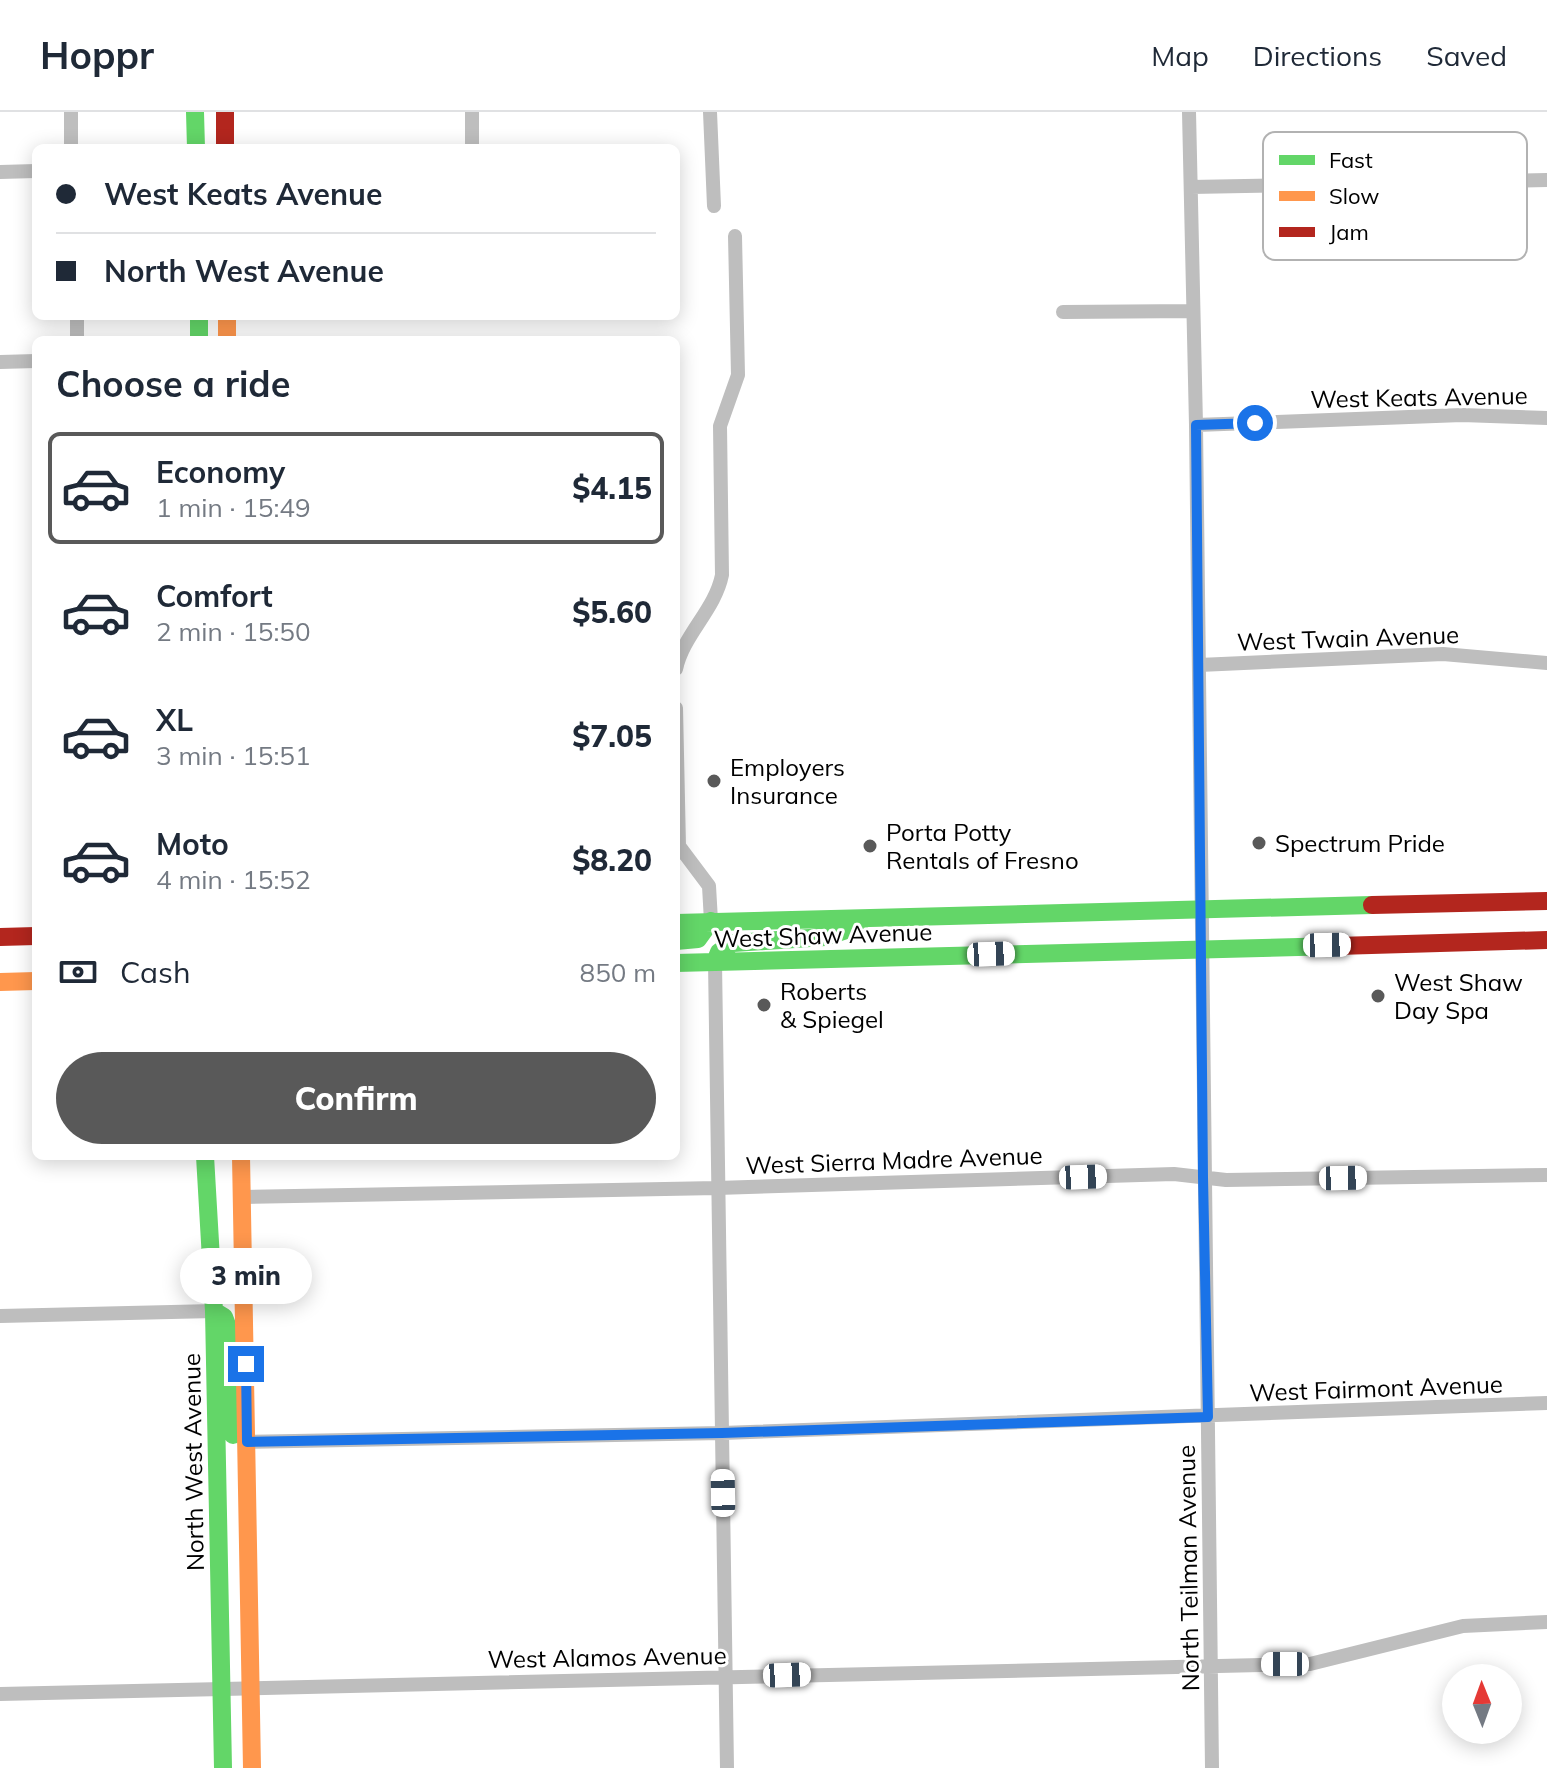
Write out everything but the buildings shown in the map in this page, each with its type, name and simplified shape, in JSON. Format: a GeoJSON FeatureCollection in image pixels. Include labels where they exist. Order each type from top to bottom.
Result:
{"type":"FeatureCollection","features":[{"type":"Feature","properties":{"kind":"main road"},"geometry":{"type":"LineString","coordinates":[[195,112],[196,144]]}},
{"type":"Feature","properties":{"kind":"main road"},"geometry":{"type":"LineString","coordinates":[[225,112],[225,144]]}},
{"type":"Feature","properties":{"kind":"main road","name":"West Shaw Avenue"},"geometry":{"type":"LineString","coordinates":[[680,923],[1547,901]]}},
{"type":"Feature","properties":{"kind":"main road"},"geometry":{"type":"LineString","coordinates":[[715,962],[719,952],[733,943],[825,937],[876,919]]}},
{"type":"Feature","properties":{"kind":"main road"},"geometry":{"type":"LineString","coordinates":[[680,941],[698,939],[711,921]]}},
{"type":"Feature","properties":{"kind":"main road"},"geometry":{"type":"LineString","coordinates":[[0,937],[32,936]]}},
{"type":"Feature","properties":{"kind":"main road","name":"West Shaw Avenue"},"geometry":{"type":"LineString","coordinates":[[680,963],[1547,940]]}},
{"type":"Feature","properties":{"kind":"main road"},"geometry":{"type":"LineString","coordinates":[[0,982],[32,981]]}},
{"type":"Feature","properties":{"kind":"main road","name":"North West Avenue"},"geometry":{"type":"LineString","coordinates":[[205,1160],[214,1311],[223,1768]]}},
{"type":"Feature","properties":{"kind":"main road"},"geometry":{"type":"LineString","coordinates":[[241,1160],[252,1768]]}},
{"type":"Feature","properties":{"kind":"main road"},"geometry":{"type":"LineString","coordinates":[[214,1311],[224,1317],[230,1333],[234,1467],[238,1485],[248,1500]]}},
{"type":"Feature","properties":{"kind":"street"},"geometry":{"type":"LineString","coordinates":[[71,112],[73,144]]}},
{"type":"Feature","properties":{"kind":"street"},"geometry":{"type":"LineString","coordinates":[[472,112],[472,144]]}},
{"type":"Feature","properties":{"kind":"street"},"geometry":{"type":"LineString","coordinates":[[710,112],[714,206]]}},
{"type":"Feature","properties":{"kind":"street","name":"North Teilman Avenue"},"geometry":{"type":"LineString","coordinates":[[1189,112],[1196,425],[1212,1768]]}},
{"type":"Feature","properties":{"kind":"street"},"geometry":{"type":"LineString","coordinates":[[0,172],[32,171]]}},
{"type":"Feature","properties":{"kind":"street"},"geometry":{"type":"LineString","coordinates":[[1527,180],[1547,180]]}},
{"type":"Feature","properties":{"kind":"street"},"geometry":{"type":"LineString","coordinates":[[1191,187],[1263,186]]}},
{"type":"Feature","properties":{"kind":"street"},"geometry":{"type":"LineString","coordinates":[[680,658],[718,589],[722,575],[720,426],[738,375],[735,236]]}},
{"type":"Feature","properties":{"kind":"street"},"geometry":{"type":"LineString","coordinates":[[1063,312],[1193,311]]}},
{"type":"Feature","properties":{"kind":"street"},"geometry":{"type":"LineString","coordinates":[[0,362],[32,361]]}},
{"type":"Feature","properties":{"kind":"street","name":"West Keats Avenue"},"geometry":{"type":"LineString","coordinates":[[1196,425],[1462,415],[1547,418]]}},
{"type":"Feature","properties":{"kind":"street","name":"West Twain Avenue"},"geometry":{"type":"LineString","coordinates":[[1199,665],[1443,654],[1547,663]]}},
{"type":"Feature","properties":{"kind":"street"},"geometry":{"type":"LineString","coordinates":[[680,852],[709,886],[711,921]]}},
{"type":"Feature","properties":{"kind":"street"},"geometry":{"type":"LineString","coordinates":[[715,962],[727,1768]]}},
{"type":"Feature","properties":{"kind":"street","name":"West Sierra Madre Avenue"},"geometry":{"type":"LineString","coordinates":[[242,1197],[717,1188],[1174,1174],[1226,1180],[1547,1175]]}},
{"type":"Feature","properties":{"kind":"street"},"geometry":{"type":"LineString","coordinates":[[0,1316],[214,1311]]}},
{"type":"Feature","properties":{"kind":"street","name":"West Fairmont Avenue"},"geometry":{"type":"LineString","coordinates":[[247,1442],[722,1433],[1547,1403]]}},
{"type":"Feature","properties":{"kind":"street","name":"West Alamos Avenue"},"geometry":{"type":"LineString","coordinates":[[0,1694],[1310,1664],[1463,1626],[1547,1622]]}},
{"type":"Feature","properties":{"kind":"traffic: fast"},"geometry":{"type":"LineString","coordinates":[[195,112],[196,144]]}},
{"type":"Feature","properties":{"kind":"traffic: fast"},"geometry":{"type":"LineString","coordinates":[[199,320],[199,336]]}},
{"type":"Feature","properties":{"kind":"traffic: fast"},"geometry":{"type":"LineString","coordinates":[[680,923],[1372,905]]}},
{"type":"Feature","properties":{"kind":"traffic: fast"},"geometry":{"type":"LineString","coordinates":[[680,941],[698,939],[711,921]]}},
{"type":"Feature","properties":{"kind":"traffic: fast"},"geometry":{"type":"LineString","coordinates":[[715,962],[719,952],[733,943],[825,937],[859,926]]}},
{"type":"Feature","properties":{"kind":"traffic: fast"},"geometry":{"type":"LineString","coordinates":[[680,963],[1337,946]]}},
{"type":"Feature","properties":{"kind":"traffic: fast"},"geometry":{"type":"LineString","coordinates":[[205,1160],[214,1311],[223,1768]]}},
{"type":"Feature","properties":{"kind":"traffic: fast"},"geometry":{"type":"LineString","coordinates":[[214,1311],[224,1317],[230,1333],[233,1435]]}},
{"type":"Feature","properties":{"kind":"traffic: slow"},"geometry":{"type":"LineString","coordinates":[[227,320],[227,336]]}},
{"type":"Feature","properties":{"kind":"traffic: slow"},"geometry":{"type":"LineString","coordinates":[[0,982],[32,981]]}},
{"type":"Feature","properties":{"kind":"traffic: slow"},"geometry":{"type":"LineString","coordinates":[[241,1160],[252,1768]]}},
{"type":"Feature","properties":{"kind":"traffic: jam"},"geometry":{"type":"LineString","coordinates":[[225,112],[225,144]]}},
{"type":"Feature","properties":{"kind":"traffic: jam"},"geometry":{"type":"LineString","coordinates":[[1372,905],[1547,901]]}},
{"type":"Feature","properties":{"kind":"traffic: jam"},"geometry":{"type":"LineString","coordinates":[[0,937],[32,936]]}},
{"type":"Feature","properties":{"kind":"traffic: jam"},"geometry":{"type":"LineString","coordinates":[[1337,946],[1547,940]]}},
{"type":"Feature","properties":{"kind":"place","name":"Employers Insurance"},"geometry":{"type":"Point","coordinates":[714,781]}},
{"type":"Feature","properties":{"kind":"place","name":"Spectrum Pride"},"geometry":{"type":"Point","coordinates":[1259,843]}},
{"type":"Feature","properties":{"kind":"place","name":"Porta Potty Rentals of Fresno"},"geometry":{"type":"Point","coordinates":[870,846]}},
{"type":"Feature","properties":{"kind":"place","name":"West Shaw Day Spa"},"geometry":{"type":"Point","coordinates":[1378,996]}},
{"type":"Feature","properties":{"kind":"place","name":"Roberts & Spiegel"},"geometry":{"type":"Point","coordinates":[764,1005]}},
{"type":"Feature","properties":{"kind":"route"},"geometry":{"type":"LineString","coordinates":[[246,1364],[247,1442],[722,1433],[1208,1417],[1196,425],[1255,423]]}}]}
